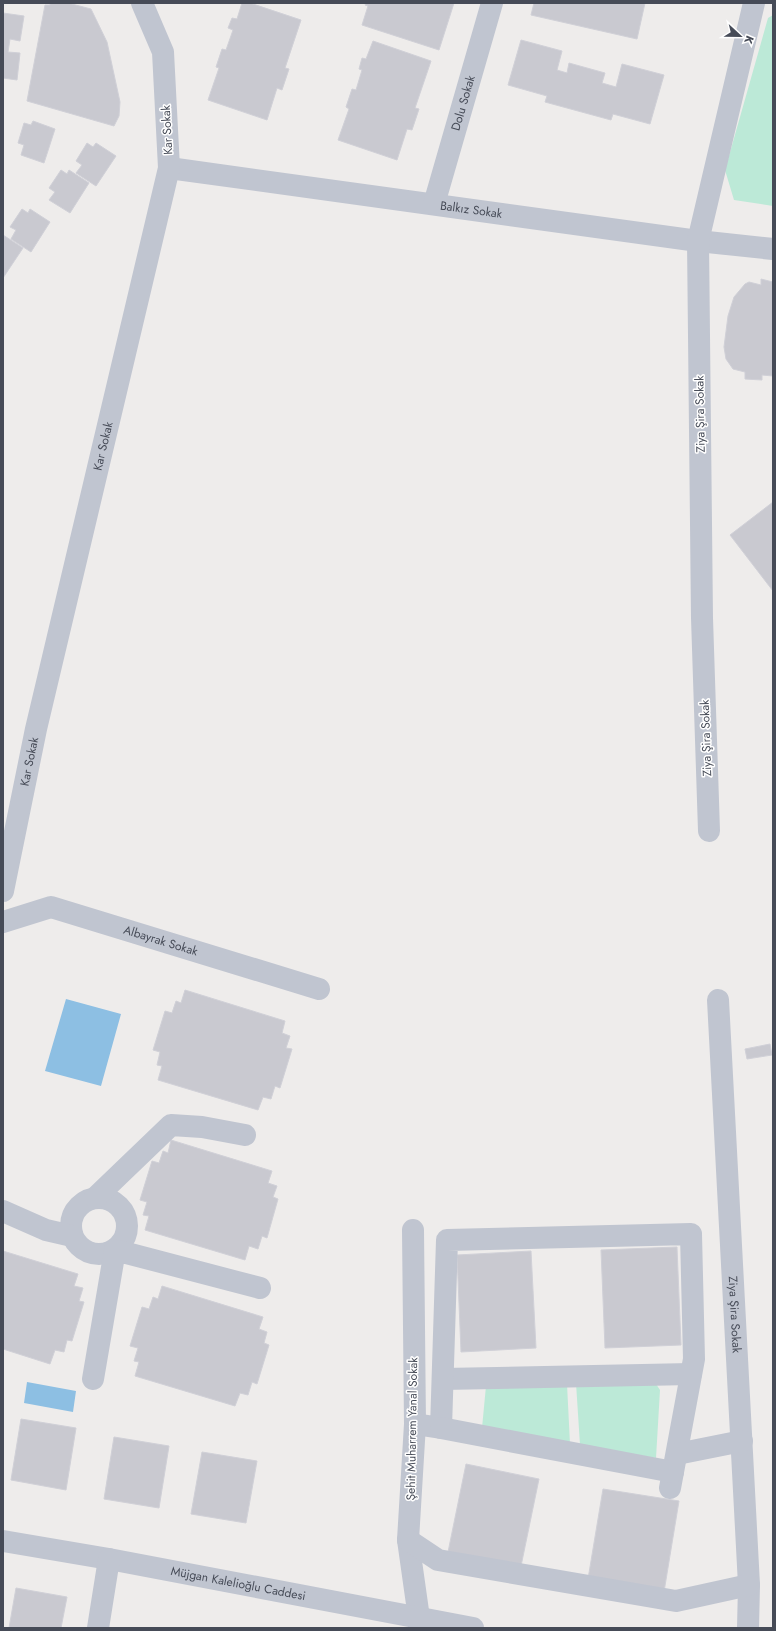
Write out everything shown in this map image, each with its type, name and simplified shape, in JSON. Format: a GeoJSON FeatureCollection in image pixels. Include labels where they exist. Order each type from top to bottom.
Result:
{"type":"FeatureCollection","features":[{"type":"Feature","properties":{"kind":"street","name":"Kar Sokak"},"geometry":{"type":"LineString","coordinates":[[3,891],[36,728],[169,168],[163,52],[142,3]]}},
{"type":"Feature","properties":{"kind":"street","name":"Dolu Sokak"},"geometry":{"type":"LineString","coordinates":[[434,204],[492,3]]}},
{"type":"Feature","properties":{"kind":"street","name":"Ziya Şira Sokak"},"geometry":{"type":"LineString","coordinates":[[709,831],[702,618],[698,241],[754,3]]}},
{"type":"Feature","properties":{"kind":"street","name":"Balkız Sokak"},"geometry":{"type":"LineString","coordinates":[[169,168],[698,241],[773,249]]}},
{"type":"Feature","properties":{"kind":"street","name":"Albayrak Sokak"},"geometry":{"type":"LineString","coordinates":[[3,922],[51,908],[319,989]]}},
{"type":"Feature","properties":{"kind":"street","name":"Ziya Şira Sokak"},"geometry":{"type":"LineString","coordinates":[[718,1000],[749,1585],[748,1628]]}},
{"type":"Feature","properties":{"kind":"street"},"geometry":{"type":"LineString","coordinates":[[95,1198],[109,1200],[115,1203],[120,1207],[126,1219],[127,1233],[120,1245],[115,1250],[103,1255],[89,1253],[78,1245],[72,1236],[71,1227],[74,1214],[83,1203],[95,1198],[171,1125],[202,1127],[245,1135]]}},
{"type":"Feature","properties":{"kind":"street"},"geometry":{"type":"LineString","coordinates":[[3,1211],[46,1230],[72,1236]]}},
{"type":"Feature","properties":{"kind":"street","name":"Şehit Muharrem Yanal Sokak"},"geometry":{"type":"LineString","coordinates":[[413,1230],[415,1424],[408,1540],[419,1623]]}},
{"type":"Feature","properties":{"kind":"street"},"geometry":{"type":"LineString","coordinates":[[441,1428],[447,1240],[691,1234],[694,1359],[674,1471]]}},
{"type":"Feature","properties":{"kind":"street"},"geometry":{"type":"LineString","coordinates":[[115,1250],[260,1288]]}},
{"type":"Feature","properties":{"kind":"street"},"geometry":{"type":"LineString","coordinates":[[93,1379],[115,1250]]}},
{"type":"Feature","properties":{"kind":"street"},"geometry":{"type":"LineString","coordinates":[[443,1379],[691,1374]]}},
{"type":"Feature","properties":{"kind":"street"},"geometry":{"type":"LineString","coordinates":[[415,1424],[674,1471],[742,1441]]}},
{"type":"Feature","properties":{"kind":"street"},"geometry":{"type":"LineString","coordinates":[[408,1540],[438,1560],[676,1601],[749,1585]]}},
{"type":"Feature","properties":{"kind":"street","name":"Müjgan Kalelioğlu Caddesi"},"geometry":{"type":"LineString","coordinates":[[3,1541],[109,1559],[419,1623],[473,1628]]}},
{"type":"Feature","properties":{"kind":"street"},"geometry":{"type":"LineString","coordinates":[[98,1628],[109,1559]]}},
{"type":"Feature","properties":{"kind":"green space"},"geometry":{"type":"Polygon","coordinates":[[[773,15],[773,206],[734,200],[725,170],[768,18],[773,15]]]}},
{"type":"Feature","properties":{"kind":"green space"},"geometry":{"type":"Polygon","coordinates":[[[654,1381],[660,1390],[656,1458],[580,1445],[576,1383],[654,1381]]]}},
{"type":"Feature","properties":{"kind":"green space"},"geometry":{"type":"Polygon","coordinates":[[[567,1384],[570,1444],[482,1428],[486,1386],[567,1384]]]}},
{"type":"Feature","properties":{"kind":"water"},"geometry":{"type":"Polygon","coordinates":[[[66,999],[121,1014],[101,1086],[45,1071],[66,999]]]}},
{"type":"Feature","properties":{"kind":"water"},"geometry":{"type":"Polygon","coordinates":[[[27,1382],[76,1391],[73,1412],[24,1403],[27,1382]]]}},
{"type":"Feature","properties":{"kind":"building"},"geometry":{"type":"Polygon","coordinates":[[[50,3],[68,3],[91,9],[107,42],[120,102],[119,116],[114,126],[27,101],[45,5],[50,5],[50,3]]]}},
{"type":"Feature","properties":{"kind":"building"},"geometry":{"type":"Polygon","coordinates":[[[242,3],[250,3],[301,20],[285,68],[289,69],[282,90],[277,88],[267,120],[208,100],[219,68],[216,67],[222,49],[226,50],[233,30],[228,28],[232,18],[237,19],[242,3]]]}},
{"type":"Feature","properties":{"kind":"building"},"geometry":{"type":"Polygon","coordinates":[[[366,3],[454,3],[439,50],[362,25],[368,6],[365,5],[366,3]]]}},
{"type":"Feature","properties":{"kind":"building"},"geometry":{"type":"Polygon","coordinates":[[[534,3],[645,3],[637,39],[531,15],[534,3]]]}},
{"type":"Feature","properties":{"kind":"building"},"geometry":{"type":"Polygon","coordinates":[[[3,13],[24,16],[20,41],[10,39],[8,52],[20,53],[17,80],[3,78],[3,13]]]}},
{"type":"Feature","properties":{"kind":"building"},"geometry":{"type":"Polygon","coordinates":[[[521,40],[562,51],[557,70],[567,73],[569,63],[605,73],[602,83],[616,87],[622,64],[664,75],[650,124],[613,114],[611,120],[545,102],[547,96],[508,85],[521,40]]]}},
{"type":"Feature","properties":{"kind":"building"},"geometry":{"type":"Polygon","coordinates":[[[373,41],[431,61],[415,108],[419,109],[412,130],[407,129],[397,160],[338,140],[349,109],[346,107],[352,89],[356,90],[362,70],[359,69],[362,58],[366,59],[373,41]]]}},
{"type":"Feature","properties":{"kind":"building"},"geometry":{"type":"Polygon","coordinates":[[[33,121],[55,129],[44,163],[21,155],[24,145],[18,143],[24,123],[31,125],[33,121]]]}},
{"type":"Feature","properties":{"kind":"building"},"geometry":{"type":"Polygon","coordinates":[[[87,143],[93,147],[96,143],[116,156],[96,186],[76,173],[82,165],[76,161],[87,143]]]}},
{"type":"Feature","properties":{"kind":"building"},"geometry":{"type":"Polygon","coordinates":[[[61,170],[67,174],[69,170],[89,183],[70,213],[49,200],[55,192],[49,188],[61,170]]]}},
{"type":"Feature","properties":{"kind":"building"},"geometry":{"type":"Polygon","coordinates":[[[22,209],[28,213],[30,209],[50,222],[31,252],[11,239],[16,230],[10,227],[22,209]]]}},
{"type":"Feature","properties":{"kind":"building"},"geometry":{"type":"Polygon","coordinates":[[[3,235],[23,248],[3,278],[3,235]]]}},
{"type":"Feature","properties":{"kind":"building"},"geometry":{"type":"Polygon","coordinates":[[[761,279],[773,282],[773,376],[762,375],[762,380],[745,379],[745,372],[733,369],[726,359],[724,347],[728,316],[734,297],[745,284],[749,282],[761,285],[761,279]]]}},
{"type":"Feature","properties":{"kind":"building"},"geometry":{"type":"Polygon","coordinates":[[[773,502],[773,591],[730,535],[773,502]]]}},
{"type":"Feature","properties":{"kind":"building"},"geometry":{"type":"Polygon","coordinates":[[[185,990],[285,1021],[282,1033],[290,1036],[286,1048],[292,1049],[280,1088],[275,1086],[271,1099],[263,1097],[258,1110],[158,1080],[162,1066],[157,1065],[160,1052],[153,1050],[165,1011],[172,1013],[176,1001],[181,1003],[185,990]]]}},
{"type":"Feature","properties":{"kind":"building"},"geometry":{"type":"Polygon","coordinates":[[[770,1044],[772,1055],[747,1059],[745,1049],[770,1044]]]}},
{"type":"Feature","properties":{"kind":"building"},"geometry":{"type":"Polygon","coordinates":[[[171,1140],[272,1171],[268,1183],[277,1186],[273,1197],[278,1199],[267,1238],[262,1236],[258,1249],[249,1246],[245,1260],[145,1230],[149,1216],[143,1215],[147,1202],[140,1200],[152,1161],[159,1163],[163,1151],[168,1153],[171,1140]]]}},
{"type":"Feature","properties":{"kind":"building"},"geometry":{"type":"Polygon","coordinates":[[[677,1247],[681,1345],[605,1348],[601,1250],[677,1247]]]}},
{"type":"Feature","properties":{"kind":"building"},"geometry":{"type":"Polygon","coordinates":[[[3,1251],[78,1274],[74,1286],[83,1288],[79,1301],[84,1302],[72,1341],[67,1340],[64,1352],[55,1350],[50,1364],[3,1349],[3,1251]]]}},
{"type":"Feature","properties":{"kind":"building"},"geometry":{"type":"Polygon","coordinates":[[[531,1251],[536,1348],[461,1352],[457,1255],[531,1251]]]}},
{"type":"Feature","properties":{"kind":"building"},"geometry":{"type":"Polygon","coordinates":[[[162,1286],[263,1317],[259,1329],[267,1332],[264,1343],[269,1345],[257,1384],[252,1382],[248,1395],[240,1393],[235,1406],[135,1376],[139,1362],[134,1361],[138,1348],[130,1346],[142,1307],[149,1309],[153,1297],[158,1299],[162,1286]]]}},
{"type":"Feature","properties":{"kind":"building"},"geometry":{"type":"Polygon","coordinates":[[[21,1419],[76,1428],[66,1490],[11,1480],[21,1419]]]}},
{"type":"Feature","properties":{"kind":"building"},"geometry":{"type":"Polygon","coordinates":[[[114,1437],[169,1446],[159,1508],[104,1499],[114,1437]]]}},
{"type":"Feature","properties":{"kind":"building"},"geometry":{"type":"Polygon","coordinates":[[[202,1452],[257,1461],[246,1523],[191,1514],[202,1452]]]}},
{"type":"Feature","properties":{"kind":"building"},"geometry":{"type":"Polygon","coordinates":[[[466,1464],[539,1479],[520,1571],[447,1557],[466,1464]]]}},
{"type":"Feature","properties":{"kind":"building"},"geometry":{"type":"Polygon","coordinates":[[[603,1489],[679,1501],[663,1598],[587,1585],[603,1489]]]}},
{"type":"Feature","properties":{"kind":"building"},"geometry":{"type":"Polygon","coordinates":[[[16,1588],[67,1597],[61,1628],[9,1628],[16,1588]]]}}]}
